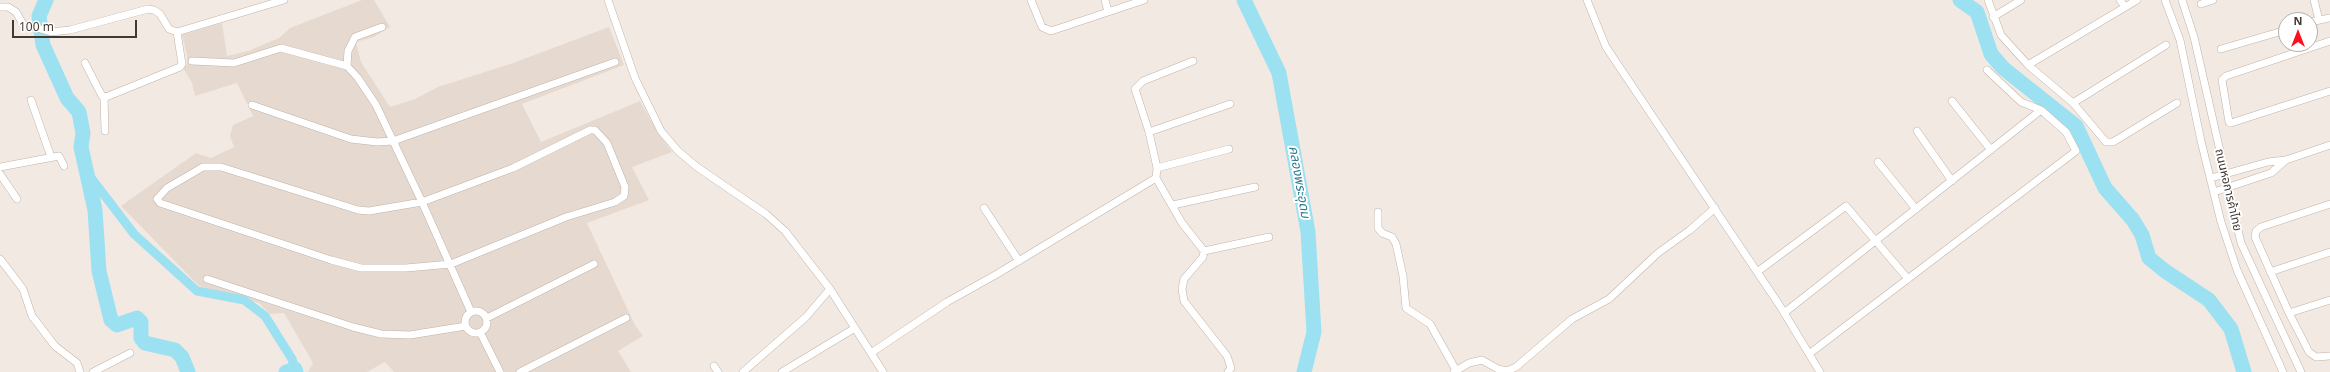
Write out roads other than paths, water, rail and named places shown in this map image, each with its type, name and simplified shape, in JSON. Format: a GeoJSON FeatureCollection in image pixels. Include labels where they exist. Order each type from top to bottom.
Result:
{"type":"FeatureCollection","features":[{"type":"Feature","properties":{"kind":"street"},"geometry":{"type":"LineString","coordinates":[[0,7],[8,8],[16,12],[23,24],[51,32],[70,30],[148,9],[160,14],[169,29],[177,32],[284,0]]}},
{"type":"Feature","properties":{"kind":"street"},"geometry":{"type":"LineString","coordinates":[[608,0],[635,78],[661,131],[678,152],[697,168],[766,214],[785,231],[830,289],[883,372]]}},
{"type":"Feature","properties":{"kind":"street"},"geometry":{"type":"LineString","coordinates":[[1031,0],[1042,27],[1051,31],[1144,0]]}},
{"type":"Feature","properties":{"kind":"street"},"geometry":{"type":"LineString","coordinates":[[1105,0],[1108,12]]}},
{"type":"Feature","properties":{"kind":"street"},"geometry":{"type":"LineString","coordinates":[[1587,0],[1606,47],[1715,208],[1784,313],[1820,372]]}},
{"type":"Feature","properties":{"kind":"street"},"geometry":{"type":"LineString","coordinates":[[1988,0],[1993,17],[2001,34],[2028,65],[2073,103],[2108,143],[2113,142],[2177,103]]}},
{"type":"Feature","properties":{"kind":"street"},"geometry":{"type":"LineString","coordinates":[[1993,17],[2022,0]]}},
{"type":"Feature","properties":{"kind":"street"},"geometry":{"type":"LineString","coordinates":[[2120,0],[2125,7]]}},
{"type":"Feature","properties":{"kind":"street"},"geometry":{"type":"LineString","coordinates":[[2028,65],[2137,0]]}},
{"type":"Feature","properties":{"kind":"street","name":"ถนนหอการค้าไทย"},"geometry":{"type":"LineString","coordinates":[[2165,0],[2180,40],[2210,178],[2237,270],[2283,372]]}},
{"type":"Feature","properties":{"kind":"street","name":"ถนนหอการค้าไทย"},"geometry":{"type":"LineString","coordinates":[[2182,0],[2194,37],[2227,188],[2241,244],[2300,372]]}},
{"type":"Feature","properties":{"kind":"street"},"geometry":{"type":"LineString","coordinates":[[2201,4],[2214,0]]}},
{"type":"Feature","properties":{"kind":"street"},"geometry":{"type":"LineString","coordinates":[[2314,0],[2319,20],[2330,18]]}},
{"type":"Feature","properties":{"kind":"street"},"geometry":{"type":"LineString","coordinates":[[347,66],[348,51],[354,38],[382,27]]}},
{"type":"Feature","properties":{"kind":"street"},"geometry":{"type":"LineString","coordinates":[[104,97],[180,67],[182,64],[177,32]]}},
{"type":"Feature","properties":{"kind":"street"},"geometry":{"type":"LineString","coordinates":[[2221,49],[2278,32]]}},
{"type":"Feature","properties":{"kind":"street"},"geometry":{"type":"LineString","coordinates":[[2330,41],[2226,76],[2222,80],[2229,122],[2231,123],[2330,91]]}},
{"type":"Feature","properties":{"kind":"street"},"geometry":{"type":"LineString","coordinates":[[2073,103],[2166,45]]}},
{"type":"Feature","properties":{"kind":"street"},"geometry":{"type":"LineString","coordinates":[[192,61],[234,63],[281,48],[347,66],[358,78],[376,105],[422,202],[471,312]]}},
{"type":"Feature","properties":{"kind":"street"},"geometry":{"type":"LineString","coordinates":[[1193,61],[1143,81],[1136,86],[1136,94],[1149,132],[1157,168],[1156,178],[1174,205],[1182,223],[1204,251],[1203,257],[1184,279],[1182,294],[1189,307],[1229,360],[1231,368],[1228,372]]}},
{"type":"Feature","properties":{"kind":"street"},"geometry":{"type":"LineString","coordinates":[[252,105],[351,139],[376,142],[393,140],[615,62]]}},
{"type":"Feature","properties":{"kind":"street"},"geometry":{"type":"LineString","coordinates":[[85,63],[104,97],[105,131]]}},
{"type":"Feature","properties":{"kind":"street"},"geometry":{"type":"LineString","coordinates":[[1809,354],[2076,151],[2066,132],[2041,110],[2021,102],[1987,70]]}},
{"type":"Feature","properties":{"kind":"street"},"geometry":{"type":"LineString","coordinates":[[31,100],[51,157]]}},
{"type":"Feature","properties":{"kind":"street"},"geometry":{"type":"LineString","coordinates":[[1952,101],[1991,150]]}},
{"type":"Feature","properties":{"kind":"street"},"geometry":{"type":"LineString","coordinates":[[1149,132],[1230,104]]}},
{"type":"Feature","properties":{"kind":"street"},"geometry":{"type":"LineString","coordinates":[[1784,313],[2041,110]]}},
{"type":"Feature","properties":{"kind":"street"},"geometry":{"type":"LineString","coordinates":[[595,130],[607,143],[625,187],[624,196],[621,199],[566,217],[450,264],[406,268],[361,268],[331,260],[160,203],[158,199],[167,188],[207,166],[238,171],[358,210],[369,211],[422,202],[513,168],[550,152],[585,132],[595,130]]}},
{"type":"Feature","properties":{"kind":"street"},"geometry":{"type":"LineString","coordinates":[[1917,131],[1952,181]]}},
{"type":"Feature","properties":{"kind":"street"},"geometry":{"type":"LineString","coordinates":[[2210,178],[2268,162],[2286,160],[2330,145]]}},
{"type":"Feature","properties":{"kind":"street"},"geometry":{"type":"LineString","coordinates":[[1157,168],[1229,149]]}},
{"type":"Feature","properties":{"kind":"street"},"geometry":{"type":"LineString","coordinates":[[0,167],[59,156],[64,166]]}},
{"type":"Feature","properties":{"kind":"street"},"geometry":{"type":"LineString","coordinates":[[2214,192],[2271,173],[2286,160]]}},
{"type":"Feature","properties":{"kind":"street"},"geometry":{"type":"LineString","coordinates":[[1878,162],[1916,209]]}},
{"type":"Feature","properties":{"kind":"street"},"geometry":{"type":"LineString","coordinates":[[0,174],[17,199]]}},
{"type":"Feature","properties":{"kind":"street"},"geometry":{"type":"LineString","coordinates":[[871,353],[947,302],[1019,261],[1156,178]]}},
{"type":"Feature","properties":{"kind":"street"},"geometry":{"type":"LineString","coordinates":[[1174,205],[1255,187]]}},
{"type":"Feature","properties":{"kind":"street"},"geometry":{"type":"LineString","coordinates":[[2330,204],[2261,227],[2256,231],[2255,237],[2288,313],[2309,352],[2316,357],[2330,356]]}},
{"type":"Feature","properties":{"kind":"street"},"geometry":{"type":"LineString","coordinates":[[1757,272],[1846,206],[1908,279]]}},
{"type":"Feature","properties":{"kind":"street"},"geometry":{"type":"LineString","coordinates":[[984,208],[1019,261]]}},
{"type":"Feature","properties":{"kind":"street"},"geometry":{"type":"LineString","coordinates":[[1378,212],[1378,228],[1382,233],[1392,237],[1396,244],[1406,308],[1430,324],[1456,372],[1470,363],[1482,360],[1498,369],[1507,371],[1516,367],[1572,319],[1609,299],[1658,253],[1690,230],[1715,208]]}},
{"type":"Feature","properties":{"kind":"street"},"geometry":{"type":"LineString","coordinates":[[1204,251],[1269,237]]}},
{"type":"Feature","properties":{"kind":"street"},"geometry":{"type":"LineString","coordinates":[[2270,272],[2330,252]]}},
{"type":"Feature","properties":{"kind":"street"},"geometry":{"type":"LineString","coordinates":[[0,259],[23,289],[32,316],[55,346],[77,363],[80,372]]}},
{"type":"Feature","properties":{"kind":"street"},"geometry":{"type":"LineString","coordinates":[[487,318],[594,264]]}},
{"type":"Feature","properties":{"kind":"street"},"geometry":{"type":"LineString","coordinates":[[207,279],[353,327],[381,334],[410,335],[466,326],[474,332],[480,332],[487,324],[487,318],[482,312],[471,312],[466,316],[466,326]]}},
{"type":"Feature","properties":{"kind":"street"},"geometry":{"type":"LineString","coordinates":[[743,372],[806,317],[830,289]]}},
{"type":"Feature","properties":{"kind":"street"},"geometry":{"type":"LineString","coordinates":[[2288,313],[2330,300]]}},
{"type":"Feature","properties":{"kind":"street"},"geometry":{"type":"LineString","coordinates":[[520,372],[626,318]]}},
{"type":"Feature","properties":{"kind":"street"},"geometry":{"type":"LineString","coordinates":[[782,372],[855,328]]}},
{"type":"Feature","properties":{"kind":"street"},"geometry":{"type":"LineString","coordinates":[[480,332],[500,372]]}},
{"type":"Feature","properties":{"kind":"street"},"geometry":{"type":"LineString","coordinates":[[94,372],[130,353]]}},
{"type":"Feature","properties":{"kind":"waterway"},"geometry":{"type":"LineString","coordinates":[[46,0],[39,16],[43,45],[67,98],[79,112],[83,133],[81,147],[95,210],[99,271],[111,320],[117,325],[137,318],[141,322],[141,338],[145,343],[175,350],[182,357],[188,372]]}},
{"type":"Feature","properties":{"kind":"waterway","name":"คลองพระอุดม"},"geometry":{"type":"LineString","coordinates":[[1244,0],[1279,73],[1308,232],[1314,332],[1304,372]]}},
{"type":"Feature","properties":{"kind":"waterway"},"geometry":{"type":"LineString","coordinates":[[1960,0],[1977,12],[1991,54],[2003,68],[2076,126],[2105,188],[2133,220],[2142,235],[2149,258],[2165,271],[2209,300],[2231,329],[2244,372]]}},
{"type":"Feature","properties":{"kind":"waterway"},"geometry":{"type":"LineString","coordinates":[[85,170],[134,234],[197,291],[244,300],[265,316],[292,359],[295,369]]}},
{"type":"Feature","properties":{"kind":"waterway"},"geometry":{"type":"LineString","coordinates":[[286,372],[295,369],[296,372]]}}]}
